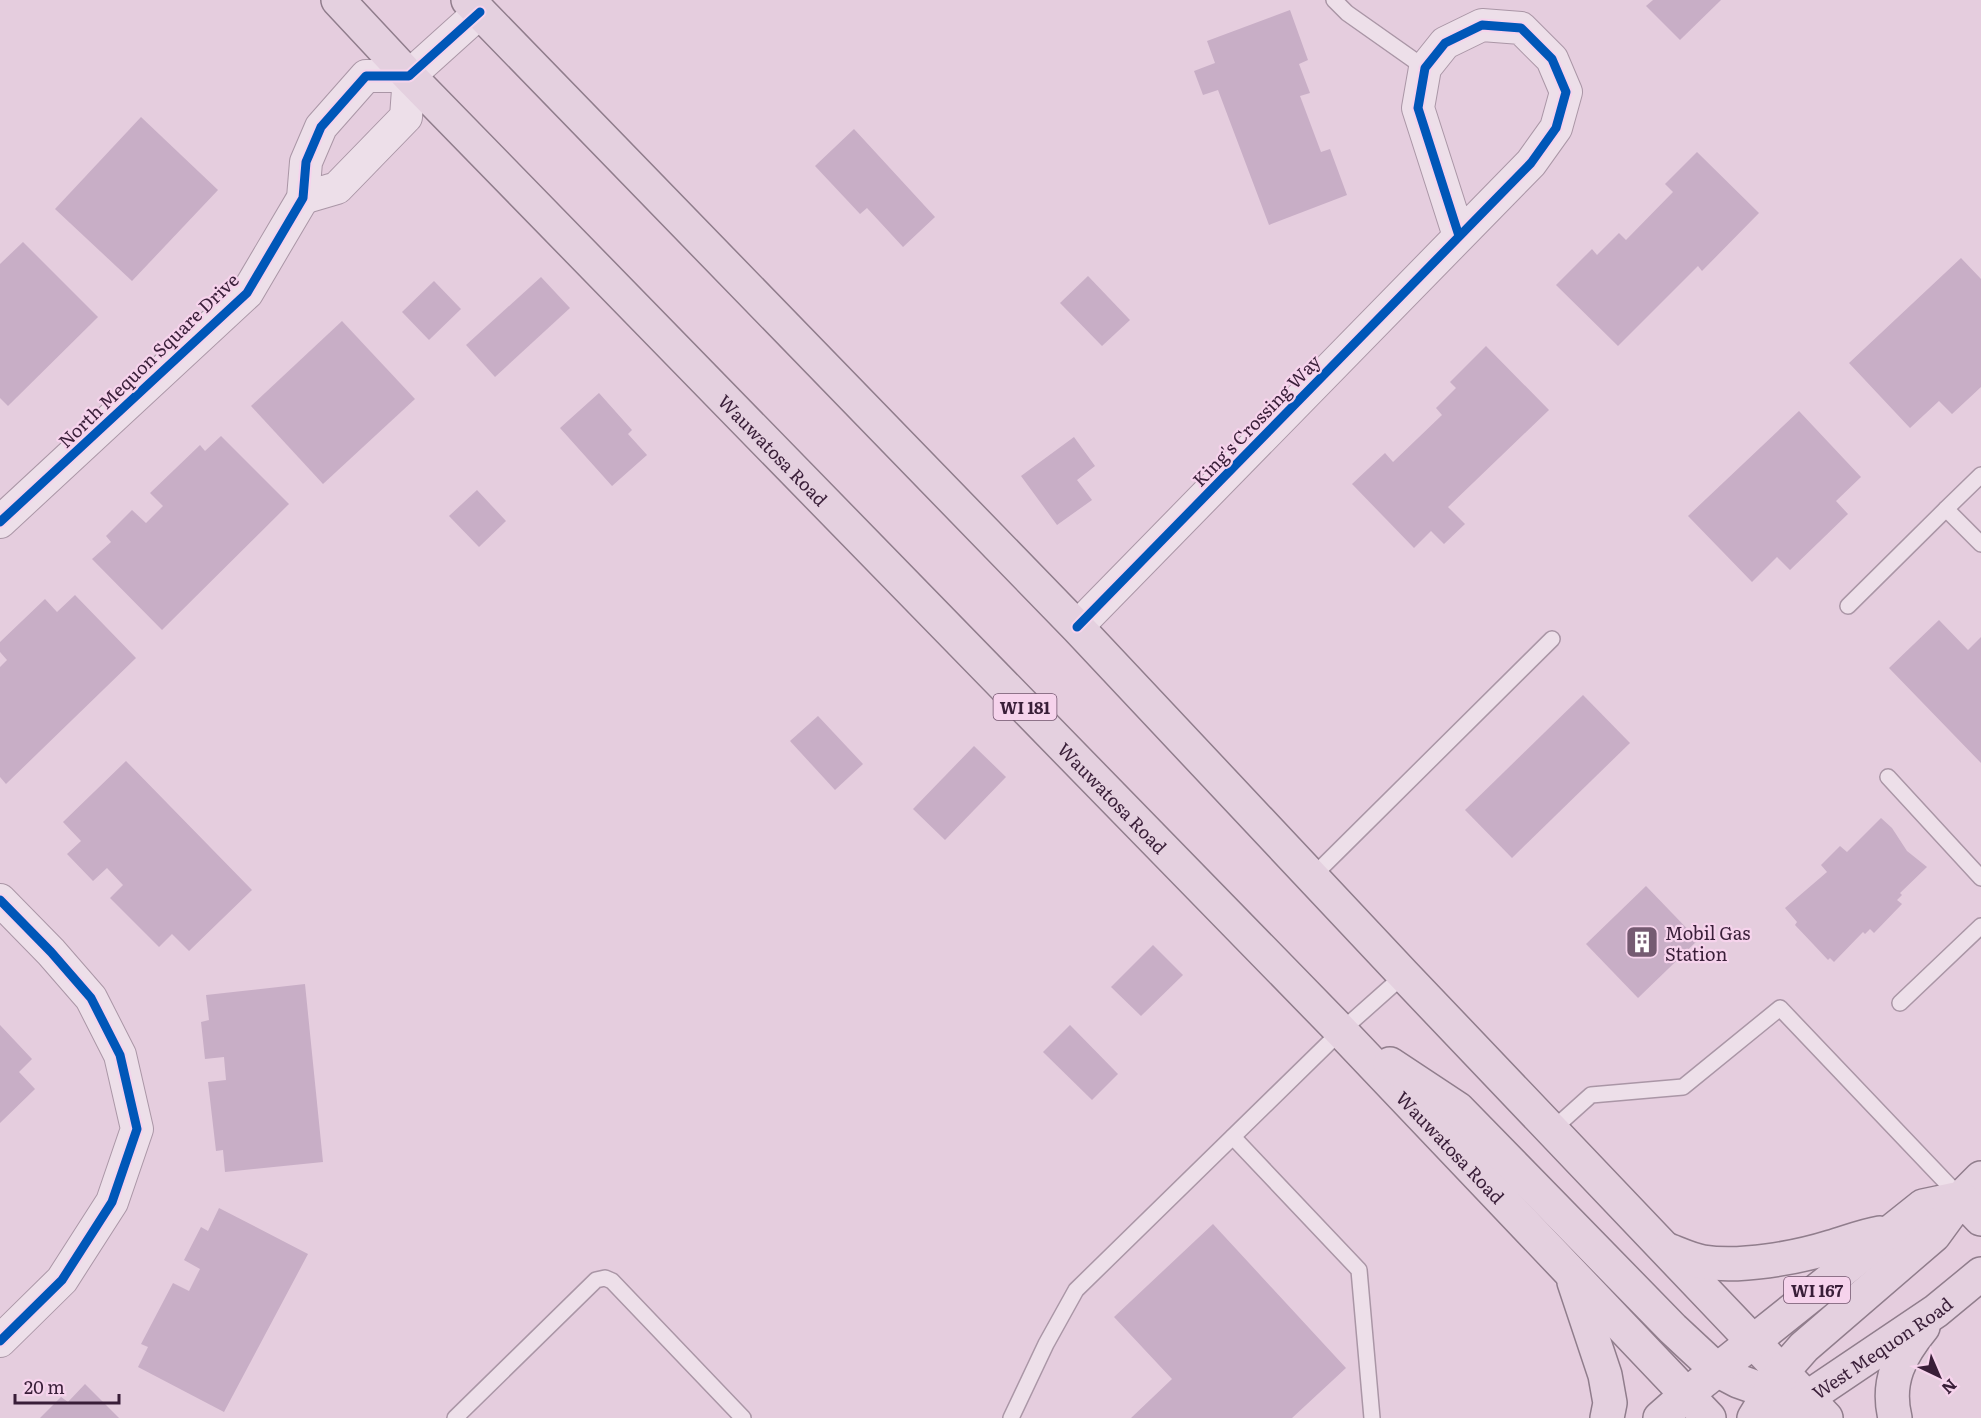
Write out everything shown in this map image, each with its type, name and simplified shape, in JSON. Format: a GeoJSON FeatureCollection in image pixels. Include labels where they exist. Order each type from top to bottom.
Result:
{"type":"FeatureCollection","features":[{"type":"Feature","properties":{"kind":"main road","name":"Wauwatosa Road"},"geometry":{"type":"LineString","coordinates":[[338,0],[409,76],[1341,1031],[1686,1395]]}},
{"type":"Feature","properties":{"kind":"main road"},"geometry":{"type":"LineString","coordinates":[[474,6],[1077,627],[1753,1343],[1746,1403]]}},
{"type":"Feature","properties":{"kind":"main road"},"geometry":{"type":"LineString","coordinates":[[1341,1031],[1458,1109],[1746,1403],[1817,1408]]}},
{"type":"Feature","properties":{"kind":"main road"},"geometry":{"type":"LineString","coordinates":[[1746,1403],[1824,1328],[1894,1270],[1974,1198]]}},
{"type":"Feature","properties":{"kind":"main road","name":"WI 167"},"geometry":{"type":"LineString","coordinates":[[1660,1418],[1686,1395],[1746,1403],[1753,1343],[1923,1206],[1974,1198]]}},
{"type":"Feature","properties":{"kind":"main road"},"geometry":{"type":"LineString","coordinates":[[1664,1248],[1701,1262],[1734,1264],[1795,1255],[1863,1236],[1888,1233]]}},
{"type":"Feature","properties":{"kind":"main road"},"geometry":{"type":"LineString","coordinates":[[1571,1272],[1605,1375],[1610,1403],[1607,1418]]}},
{"type":"Feature","properties":{"kind":"main road","name":"West Mequon Road"},"geometry":{"type":"LineString","coordinates":[[1817,1408],[1981,1274]]}},
{"type":"Feature","properties":{"kind":"main road"},"geometry":{"type":"LineString","coordinates":[[1895,1418],[1892,1404],[1892,1381],[1899,1362],[1912,1341],[1936,1311]]}},
{"type":"Feature","properties":{"kind":"street"},"geometry":{"type":"LineString","coordinates":[[303,198],[337,188],[406,117],[409,76],[474,6]]}},
{"type":"Feature","properties":{"kind":"street","name":"King's Crossing Way"},"geometry":{"type":"LineString","coordinates":[[1077,627],[1531,163],[1556,128],[1566,92],[1552,58],[1521,28],[1482,25],[1445,43],[1425,68],[1418,108],[1459,236]]}},
{"type":"Feature","properties":{"kind":"street","name":"North Mequon Square Drive"},"geometry":{"type":"LineString","coordinates":[[0,522],[247,293],[303,198],[306,162],[321,127],[366,76],[409,76]]}},
{"type":"Feature","properties":{"kind":"street"},"geometry":{"type":"LineString","coordinates":[[0,900],[51,952],[91,998],[120,1055],[136,1129],[112,1202],[62,1280],[0,1341]]}},
{"type":"Feature","properties":{"kind":"lane"},"geometry":{"type":"LineString","coordinates":[[1334,0],[1347,13],[1425,68]]}},
{"type":"Feature","properties":{"kind":"lane"},"geometry":{"type":"LineString","coordinates":[[1848,606],[1981,474]]}},
{"type":"Feature","properties":{"kind":"lane"},"geometry":{"type":"LineString","coordinates":[[1946,509],[1981,544]]}},
{"type":"Feature","properties":{"kind":"lane"},"geometry":{"type":"LineString","coordinates":[[1313,876],[1552,639]]}},
{"type":"Feature","properties":{"kind":"lane"},"geometry":{"type":"LineString","coordinates":[[1888,777],[1981,878]]}},
{"type":"Feature","properties":{"kind":"lane"},"geometry":{"type":"LineString","coordinates":[[1900,1003],[1981,926]]}},
{"type":"Feature","properties":{"kind":"lane"},"geometry":{"type":"LineString","coordinates":[[1011,1418],[1046,1344],[1076,1290],[1341,1031],[1404,975]]}},
{"type":"Feature","properties":{"kind":"lane"},"geometry":{"type":"LineString","coordinates":[[1552,1130],[1591,1095],[1683,1087],[1780,1008],[1974,1198]]}},
{"type":"Feature","properties":{"kind":"lane"},"geometry":{"type":"LineString","coordinates":[[1233,1137],[1359,1270],[1372,1418]]}},
{"type":"Feature","properties":{"kind":"lane"},"geometry":{"type":"LineString","coordinates":[[455,1418],[596,1280],[604,1278],[612,1281],[743,1418]]}},
{"type":"Feature","properties":{"kind":"building"},"geometry":{"type":"Polygon","coordinates":[[[1653,0],[1721,0],[1680,40],[1646,6],[1653,0]]]}},
{"type":"Feature","properties":{"kind":"building"},"geometry":{"type":"Polygon","coordinates":[[[1290,10],[1308,60],[1299,64],[1310,93],[1300,96],[1321,152],[1330,149],[1347,195],[1269,225],[1218,90],[1203,95],[1194,71],[1215,63],[1207,41],[1290,10]]]}},
{"type":"Feature","properties":{"kind":"building"},"geometry":{"type":"Polygon","coordinates":[[[141,117],[218,190],[132,281],[55,209],[141,117]]]}},
{"type":"Feature","properties":{"kind":"building"},"geometry":{"type":"Polygon","coordinates":[[[854,129],[935,217],[903,247],[867,208],[860,214],[815,166],[854,129]]]}},
{"type":"Feature","properties":{"kind":"building"},"geometry":{"type":"Polygon","coordinates":[[[1697,152],[1759,213],[1702,271],[1698,266],[1618,346],[1556,285],[1592,249],[1597,255],[1619,233],[1626,240],[1673,192],[1665,184],[1697,152]]]}},
{"type":"Feature","properties":{"kind":"building"},"geometry":{"type":"Polygon","coordinates":[[[23,242],[98,317],[8,406],[0,398],[0,264],[23,242]]]}},
{"type":"Feature","properties":{"kind":"building"},"geometry":{"type":"Polygon","coordinates":[[[1961,258],[1981,279],[1981,387],[1952,414],[1939,401],[1910,428],[1849,363],[1961,258]]]}},
{"type":"Feature","properties":{"kind":"building"},"geometry":{"type":"Polygon","coordinates":[[[1088,276],[1130,320],[1102,346],[1060,303],[1088,276]]]}},
{"type":"Feature","properties":{"kind":"building"},"geometry":{"type":"Polygon","coordinates":[[[541,277],[570,308],[495,377],[466,345],[541,277]]]}},
{"type":"Feature","properties":{"kind":"building"},"geometry":{"type":"Polygon","coordinates":[[[434,281],[461,309],[429,340],[402,312],[434,281]]]}},
{"type":"Feature","properties":{"kind":"building"},"geometry":{"type":"Polygon","coordinates":[[[342,321],[415,399],[323,484],[251,406],[342,321]]]}},
{"type":"Feature","properties":{"kind":"building"},"geometry":{"type":"Polygon","coordinates":[[[1486,346],[1549,410],[1448,507],[1465,524],[1444,544],[1431,531],[1414,548],[1352,484],[1385,453],[1393,462],[1442,415],[1436,408],[1456,388],[1450,382],[1486,346]]]}},
{"type":"Feature","properties":{"kind":"building"},"geometry":{"type":"Polygon","coordinates":[[[599,393],[632,430],[628,434],[647,455],[612,486],[560,428],[599,393]]]}},
{"type":"Feature","properties":{"kind":"building"},"geometry":{"type":"Polygon","coordinates":[[[1799,411],[1861,477],[1836,501],[1848,514],[1790,570],[1777,557],[1752,582],[1688,516],[1799,411]]]}},
{"type":"Feature","properties":{"kind":"building"},"geometry":{"type":"Polygon","coordinates":[[[221,436],[289,504],[162,630],[92,559],[111,542],[106,536],[132,510],[146,523],[163,506],[150,493],[200,445],[205,451],[221,436]]]}},
{"type":"Feature","properties":{"kind":"building"},"geometry":{"type":"Polygon","coordinates":[[[1074,437],[1095,466],[1077,480],[1092,500],[1057,525],[1021,476],[1074,437]]]}},
{"type":"Feature","properties":{"kind":"building"},"geometry":{"type":"Polygon","coordinates":[[[477,490],[506,521],[479,547],[449,516],[477,490]]]}},
{"type":"Feature","properties":{"kind":"building"},"geometry":{"type":"Polygon","coordinates":[[[75,595],[136,658],[6,784],[0,777],[0,667],[7,660],[0,652],[0,642],[45,599],[57,612],[75,595]]]}},
{"type":"Feature","properties":{"kind":"building"},"geometry":{"type":"Polygon","coordinates":[[[1939,620],[1968,650],[1981,637],[1981,763],[1889,668],[1939,620]]]}},
{"type":"Feature","properties":{"kind":"building"},"geometry":{"type":"Polygon","coordinates":[[[1583,695],[1630,743],[1512,858],[1465,810],[1583,695]]]}},
{"type":"Feature","properties":{"kind":"building"},"geometry":{"type":"Polygon","coordinates":[[[818,716],[863,764],[835,790],[790,741],[818,716]]]}},
{"type":"Feature","properties":{"kind":"building"},"geometry":{"type":"Polygon","coordinates":[[[974,746],[1006,777],[945,840],[913,809],[974,746]]]}},
{"type":"Feature","properties":{"kind":"building"},"geometry":{"type":"Polygon","coordinates":[[[126,761],[252,890],[189,951],[172,934],[159,947],[110,898],[123,885],[107,868],[93,881],[67,854],[81,841],[63,822],[126,761]]]}},
{"type":"Feature","properties":{"kind":"building"},"geometry":{"type":"Polygon","coordinates":[[[1881,818],[1892,828],[1907,851],[1927,867],[1900,893],[1902,895],[1897,900],[1902,904],[1874,933],[1870,929],[1865,934],[1863,932],[1834,962],[1830,958],[1828,960],[1795,925],[1797,922],[1785,908],[1827,872],[1821,865],[1840,846],[1847,852],[1881,818]]]}},
{"type":"Feature","properties":{"kind":"building","name":"Mobil Gas Station"},"geometry":{"type":"Polygon","coordinates":[[[1646,886],[1698,940],[1638,998],[1586,944],[1646,886]]]}},
{"type":"Feature","properties":{"kind":"building"},"geometry":{"type":"Polygon","coordinates":[[[1153,945],[1183,975],[1141,1016],[1111,987],[1153,945]]]}},
{"type":"Feature","properties":{"kind":"building"},"geometry":{"type":"Polygon","coordinates":[[[305,984],[323,1162],[225,1172],[223,1150],[216,1151],[208,1082],[226,1080],[224,1057],[205,1059],[201,1022],[209,1020],[206,995],[305,984]]]}},
{"type":"Feature","properties":{"kind":"building"},"geometry":{"type":"Polygon","coordinates":[[[0,1025],[32,1059],[19,1072],[35,1089],[0,1123],[0,1025]]]}},
{"type":"Feature","properties":{"kind":"building"},"geometry":{"type":"Polygon","coordinates":[[[1070,1025],[1118,1074],[1092,1100],[1043,1052],[1070,1025]]]}},
{"type":"Feature","properties":{"kind":"building"},"geometry":{"type":"Polygon","coordinates":[[[219,1208],[308,1254],[224,1412],[138,1367],[148,1347],[141,1344],[173,1283],[189,1291],[200,1269],[184,1260],[201,1227],[208,1231],[219,1208]]]}},
{"type":"Feature","properties":{"kind":"building"},"geometry":{"type":"Polygon","coordinates":[[[1213,1224],[1346,1368],[1292,1418],[1131,1418],[1172,1379],[1114,1317],[1213,1224]]]}},
{"type":"Feature","properties":{"kind":"building"},"geometry":{"type":"Polygon","coordinates":[[[85,1384],[119,1418],[40,1418],[61,1397],[68,1402],[85,1384]]]}},
{"type":"Feature","properties":{"kind":"cycle path"},"geometry":{"type":"LineString","coordinates":[[0,522],[247,293],[303,198],[306,162],[321,127],[366,76],[409,76],[480,12]]}},
{"type":"Feature","properties":{"kind":"cycle path"},"geometry":{"type":"LineString","coordinates":[[1077,627],[1531,163],[1556,128],[1566,92],[1552,59],[1521,28],[1482,25],[1445,43],[1425,68],[1418,108],[1459,236]]}},
{"type":"Feature","properties":{"kind":"cycle path"},"geometry":{"type":"LineString","coordinates":[[0,900],[51,952],[91,998],[120,1055],[137,1129],[112,1202],[62,1280],[0,1341]]}},
{"type":"Feature","properties":{"kind":"place","name":"Mobil Gas Station"},"geometry":{"type":"Point","coordinates":[1642,942]}}]}
